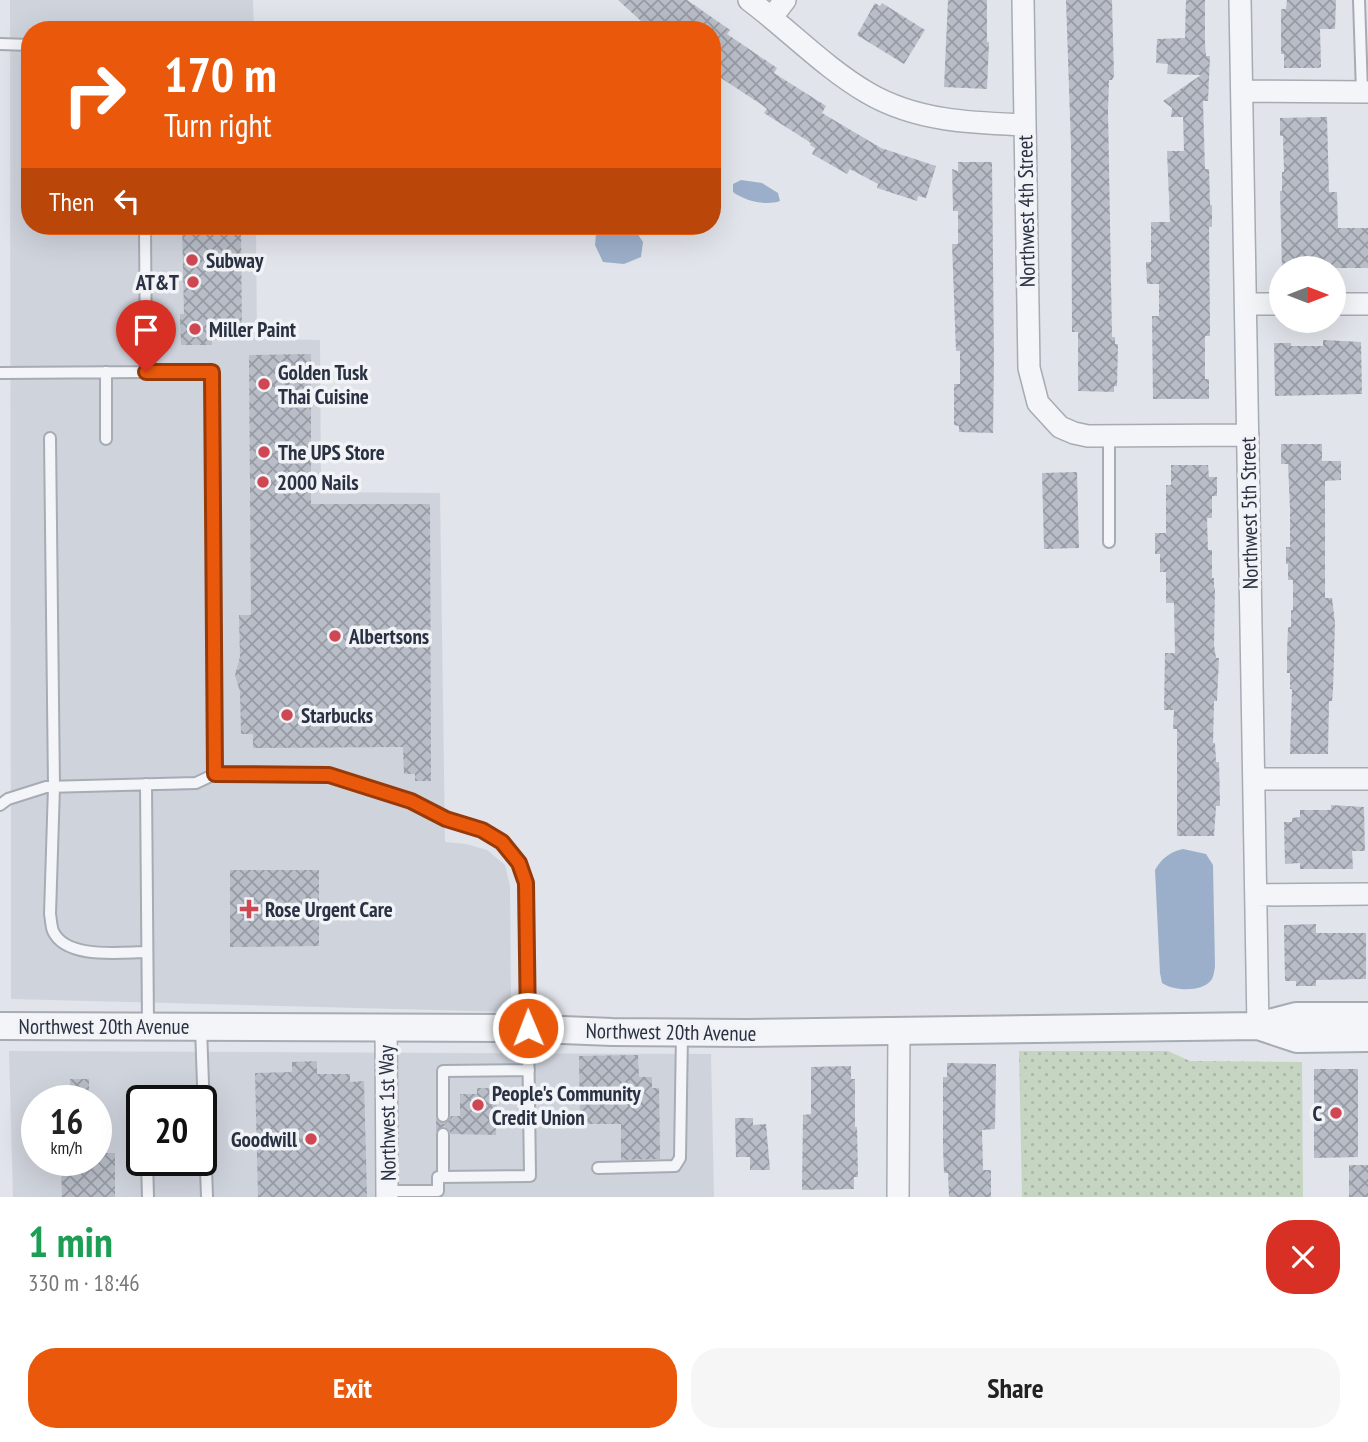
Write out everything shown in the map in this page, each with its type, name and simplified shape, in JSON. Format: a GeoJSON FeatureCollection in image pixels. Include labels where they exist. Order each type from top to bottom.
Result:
{"type":"FeatureCollection","features":[{"type":"Feature","properties":{"kind":"street"},"geometry":{"type":"LineString","coordinates":[[749,0],[825,63],[868,93],[900,108],[957,122],[1025,125]]}},
{"type":"Feature","properties":{"kind":"street"},"geometry":{"type":"LineString","coordinates":[[772,17],[785,0]]}},
{"type":"Feature","properties":{"kind":"street","name":"Northwest 4th Street"},"geometry":{"type":"LineString","coordinates":[[1023,0],[1029,368],[1038,403],[1060,427],[1088,436],[1109,436]]}},
{"type":"Feature","properties":{"kind":"street","name":"Northwest 5th Street"},"geometry":{"type":"LineString","coordinates":[[1240,0],[1258,1026]]}},
{"type":"Feature","properties":{"kind":"street"},"geometry":{"type":"LineString","coordinates":[[1242,92],[1365,92]]}},
{"type":"Feature","properties":{"kind":"street"},"geometry":{"type":"LineString","coordinates":[[1246,304],[1269,304]]}},
{"type":"Feature","properties":{"kind":"street"},"geometry":{"type":"LineString","coordinates":[[1346,304],[1368,304]]}},
{"type":"Feature","properties":{"kind":"street"},"geometry":{"type":"LineString","coordinates":[[1109,436],[1248,435]]}},
{"type":"Feature","properties":{"kind":"street"},"geometry":{"type":"LineString","coordinates":[[1255,779],[1368,779]]}},
{"type":"Feature","properties":{"kind":"street"},"geometry":{"type":"LineString","coordinates":[[1256,895],[1368,894]]}},
{"type":"Feature","properties":{"kind":"street","name":"Northwest 20th Avenue"},"geometry":{"type":"LineString","coordinates":[[0,1026],[528,1028],[682,1032],[899,1031],[1258,1026],[1296,1016],[1368,1016]]}},
{"type":"Feature","properties":{"kind":"street","name":"Northwest 20th Avenue"},"geometry":{"type":"LineString","coordinates":[[1258,1026],[1297,1039],[1368,1038]]}},
{"type":"Feature","properties":{"kind":"street","name":"Northwest 1st Way"},"geometry":{"type":"LineString","coordinates":[[386,1028],[387,1194]]}},
{"type":"Feature","properties":{"kind":"street"},"geometry":{"type":"LineString","coordinates":[[898,1197],[899,1031]]}},
{"type":"Feature","properties":{"kind":"lane"},"geometry":{"type":"LineString","coordinates":[[1359,0],[1365,92]]}},
{"type":"Feature","properties":{"kind":"lane"},"geometry":{"type":"LineString","coordinates":[[0,44],[21,45]]}},
{"type":"Feature","properties":{"kind":"lane"},"geometry":{"type":"LineString","coordinates":[[145,235],[146,372]]}},
{"type":"Feature","properties":{"kind":"lane"},"geometry":{"type":"LineString","coordinates":[[106,372],[106,439]]}},
{"type":"Feature","properties":{"kind":"lane"},"geometry":{"type":"LineString","coordinates":[[0,373],[212,372],[215,774]]}},
{"type":"Feature","properties":{"kind":"lane"},"geometry":{"type":"LineString","coordinates":[[1109,436],[1109,542]]}},
{"type":"Feature","properties":{"kind":"lane"},"geometry":{"type":"LineString","coordinates":[[50,438],[54,787],[50,914],[53,932],[64,943],[90,952],[147,952]]}},
{"type":"Feature","properties":{"kind":"lane"},"geometry":{"type":"LineString","coordinates":[[0,805],[8,799],[46,787],[196,782],[215,774],[329,775],[411,801],[446,819],[482,830],[502,842],[519,863],[526,883],[530,1176],[438,1177],[438,1194],[387,1194]]}},
{"type":"Feature","properties":{"kind":"lane"},"geometry":{"type":"LineString","coordinates":[[146,784],[148,1025]]}},
{"type":"Feature","properties":{"kind":"lane"},"geometry":{"type":"LineString","coordinates":[[201,1026],[203,1085]]}},
{"type":"Feature","properties":{"kind":"lane"},"geometry":{"type":"LineString","coordinates":[[598,1168],[675,1166],[680,1158],[682,1032]]}},
{"type":"Feature","properties":{"kind":"lane"},"geometry":{"type":"LineString","coordinates":[[443,1116],[443,1071],[529,1070]]}},
{"type":"Feature","properties":{"kind":"lane"},"geometry":{"type":"LineString","coordinates":[[443,1134],[443,1177]]}},
{"type":"Feature","properties":{"kind":"lane"},"geometry":{"type":"LineString","coordinates":[[147,1176],[148,1197]]}},
{"type":"Feature","properties":{"kind":"lane"},"geometry":{"type":"LineString","coordinates":[[206,1176],[207,1197]]}},
{"type":"Feature","properties":{"kind":"shaded area"},"geometry":{"type":"Polygon","coordinates":[[[10,0],[253,0],[254,21],[21,21],[21,235],[256,235],[257,339],[320,340],[321,492],[440,493],[445,842],[487,850],[505,865],[510,886],[511,1012],[11,999],[10,0]]]}},
{"type":"Feature","properties":{"kind":"shaded area"},"geometry":{"type":"Polygon","coordinates":[[[9,1051],[711,1054],[714,1197],[13,1197],[9,1051]]]}},
{"type":"Feature","properties":{"kind":"green space"},"geometry":{"type":"Polygon","coordinates":[[[1019,1051],[1168,1051],[1190,1061],[1302,1062],[1303,1197],[1022,1197],[1019,1051]]]}},
{"type":"Feature","properties":{"kind":"water"},"geometry":{"type":"Polygon","coordinates":[[[741,180],[762,183],[778,193],[780,201],[762,203],[738,195],[733,192],[733,184],[741,180]]]}},
{"type":"Feature","properties":{"kind":"water"},"geometry":{"type":"Polygon","coordinates":[[[596,235],[638,235],[643,242],[641,257],[624,264],[603,262],[595,245],[596,235]]]}},
{"type":"Feature","properties":{"kind":"water"},"geometry":{"type":"Polygon","coordinates":[[[1183,849],[1206,854],[1213,865],[1215,967],[1208,984],[1195,989],[1167,986],[1162,983],[1160,973],[1155,870],[1167,856],[1183,849]]]}},
{"type":"Feature","properties":{"kind":"building"},"geometry":{"type":"Polygon","coordinates":[[[618,0],[687,0],[717,21],[641,21],[618,0]]]}},
{"type":"Feature","properties":{"kind":"building"},"geometry":{"type":"Polygon","coordinates":[[[948,0],[987,0],[987,89],[944,87],[948,0]]]}},
{"type":"Feature","properties":{"kind":"building"},"geometry":{"type":"Polygon","coordinates":[[[1066,0],[1112,0],[1114,76],[1109,80],[1108,111],[1112,337],[1115,337],[1115,344],[1118,344],[1117,386],[1114,386],[1114,392],[1078,391],[1078,332],[1072,332],[1071,146],[1066,0]]]}},
{"type":"Feature","properties":{"kind":"building"},"geometry":{"type":"Polygon","coordinates":[[[1186,0],[1205,0],[1206,56],[1210,56],[1208,101],[1203,101],[1205,169],[1209,169],[1212,205],[1212,227],[1209,227],[1210,336],[1205,336],[1205,379],[1209,379],[1209,399],[1153,399],[1152,316],[1159,316],[1159,284],[1147,284],[1146,262],[1151,262],[1151,222],[1170,222],[1167,151],[1184,151],[1183,117],[1171,117],[1172,108],[1163,101],[1201,75],[1167,74],[1168,64],[1156,63],[1157,39],[1185,38],[1186,0]]]}},
{"type":"Feature","properties":{"kind":"building"},"geometry":{"type":"Polygon","coordinates":[[[1287,0],[1336,0],[1335,29],[1320,29],[1321,67],[1284,68],[1284,54],[1281,54],[1281,9],[1286,9],[1287,0]]]}},
{"type":"Feature","properties":{"kind":"building"},"geometry":{"type":"Polygon","coordinates":[[[875,3],[880,6],[882,3],[925,30],[904,64],[857,35],[875,3]]]}},
{"type":"Feature","properties":{"kind":"building"},"geometry":{"type":"Polygon","coordinates":[[[721,24],[730,30],[727,34],[777,68],[774,73],[826,106],[822,113],[881,148],[936,166],[926,198],[918,196],[917,201],[877,188],[878,184],[850,169],[847,174],[812,154],[815,148],[811,143],[764,113],[767,109],[721,78],[721,24]]]}},
{"type":"Feature","properties":{"kind":"building"},"geometry":{"type":"Polygon","coordinates":[[[1327,117],[1329,192],[1337,192],[1338,228],[1368,228],[1368,268],[1346,268],[1346,256],[1282,256],[1280,191],[1284,172],[1280,118],[1327,117]]]}},
{"type":"Feature","properties":{"kind":"building"},"geometry":{"type":"Polygon","coordinates":[[[958,162],[992,162],[993,433],[959,432],[959,426],[954,425],[954,384],[960,384],[960,351],[956,351],[952,244],[958,244],[958,211],[953,211],[952,169],[958,171],[958,162]]]}},
{"type":"Feature","properties":{"kind":"building"},"geometry":{"type":"Polygon","coordinates":[[[182,235],[241,235],[242,340],[212,340],[212,345],[181,345],[180,314],[184,314],[182,235]]]}},
{"type":"Feature","properties":{"kind":"building"},"geometry":{"type":"Polygon","coordinates":[[[1323,340],[1361,342],[1362,394],[1275,396],[1274,343],[1323,346],[1323,340]]]}},
{"type":"Feature","properties":{"kind":"building","name":"Albertsons"},"geometry":{"type":"Polygon","coordinates":[[[311,354],[311,504],[430,504],[431,781],[415,781],[415,774],[404,774],[403,747],[253,748],[253,734],[241,734],[240,692],[235,675],[240,657],[239,615],[251,615],[249,355],[311,354]]]}},
{"type":"Feature","properties":{"kind":"building"},"geometry":{"type":"Polygon","coordinates":[[[1281,444],[1322,444],[1322,461],[1341,461],[1341,480],[1325,481],[1325,598],[1332,598],[1335,623],[1328,754],[1290,754],[1292,689],[1290,673],[1287,673],[1287,653],[1288,627],[1291,627],[1293,610],[1293,580],[1288,580],[1286,564],[1286,547],[1290,547],[1290,509],[1288,464],[1281,464],[1281,444]]]}},
{"type":"Feature","properties":{"kind":"building"},"geometry":{"type":"Polygon","coordinates":[[[1171,465],[1208,465],[1209,477],[1217,477],[1217,496],[1212,496],[1212,518],[1207,518],[1208,550],[1212,550],[1212,578],[1215,588],[1214,645],[1216,658],[1219,658],[1213,743],[1216,762],[1219,762],[1220,806],[1216,806],[1214,836],[1177,836],[1177,729],[1173,729],[1174,710],[1164,710],[1165,653],[1175,653],[1174,603],[1166,603],[1166,572],[1160,572],[1160,554],[1155,554],[1155,533],[1166,533],[1166,485],[1171,485],[1171,465]]]}},
{"type":"Feature","properties":{"kind":"building"},"geometry":{"type":"Polygon","coordinates":[[[1077,472],[1079,548],[1044,549],[1042,473],[1077,472]]]}},
{"type":"Feature","properties":{"kind":"building"},"geometry":{"type":"Polygon","coordinates":[[[1331,805],[1364,807],[1365,851],[1352,851],[1353,869],[1300,869],[1300,863],[1285,864],[1284,822],[1292,822],[1292,818],[1300,817],[1300,810],[1331,810],[1331,805]]]}},
{"type":"Feature","properties":{"kind":"building"},"geometry":{"type":"Polygon","coordinates":[[[230,870],[319,870],[319,946],[230,947],[230,870]]]}},
{"type":"Feature","properties":{"kind":"building"},"geometry":{"type":"Polygon","coordinates":[[[1316,924],[1316,933],[1366,933],[1366,979],[1316,980],[1316,986],[1296,986],[1296,981],[1285,981],[1284,925],[1316,924]]]}},
{"type":"Feature","properties":{"kind":"building"},"geometry":{"type":"Polygon","coordinates":[[[638,1055],[639,1077],[652,1077],[652,1088],[659,1088],[660,1159],[621,1160],[621,1124],[580,1124],[579,1056],[638,1055]]]}},
{"type":"Feature","properties":{"kind":"building","name":"Goodwill"},"geometry":{"type":"Polygon","coordinates":[[[317,1061],[317,1074],[350,1074],[350,1082],[364,1081],[367,1197],[258,1197],[255,1073],[292,1072],[292,1062],[317,1061]]]}},
{"type":"Feature","properties":{"kind":"building"},"geometry":{"type":"Polygon","coordinates":[[[947,1063],[996,1064],[995,1129],[982,1130],[983,1170],[991,1170],[991,1197],[949,1197],[948,1173],[944,1173],[943,1147],[943,1077],[947,1077],[947,1063]]]}},
{"type":"Feature","properties":{"kind":"building"},"geometry":{"type":"Polygon","coordinates":[[[851,1066],[851,1079],[855,1079],[857,1127],[858,1177],[854,1177],[854,1189],[802,1190],[803,1115],[811,1114],[811,1067],[851,1066]]]}},
{"type":"Feature","properties":{"kind":"building","name":"C"},"geometry":{"type":"Polygon","coordinates":[[[1314,1069],[1358,1069],[1358,1157],[1314,1158],[1314,1069]]]}},
{"type":"Feature","properties":{"kind":"building"},"geometry":{"type":"Polygon","coordinates":[[[70,1079],[89,1079],[89,1085],[70,1085],[70,1079]]]}},
{"type":"Feature","properties":{"kind":"building","name":"People's Community Credit Union"},"geometry":{"type":"Polygon","coordinates":[[[477,1088],[492,1088],[492,1094],[497,1094],[496,1135],[451,1134],[444,1126],[436,1131],[436,1119],[444,1124],[451,1116],[460,1116],[460,1094],[477,1094],[477,1088]]]}},
{"type":"Feature","properties":{"kind":"building"},"geometry":{"type":"Polygon","coordinates":[[[735,1118],[753,1118],[753,1125],[766,1124],[770,1170],[750,1170],[750,1157],[736,1157],[735,1118]]]}},
{"type":"Feature","properties":{"kind":"building"},"geometry":{"type":"Polygon","coordinates":[[[112,1153],[115,1153],[115,1197],[62,1197],[61,1176],[112,1176],[112,1153]]]}},
{"type":"Feature","properties":{"kind":"building"},"geometry":{"type":"Polygon","coordinates":[[[1349,1165],[1368,1165],[1368,1197],[1349,1197],[1349,1165]]]}},
{"type":"Feature","properties":{"kind":"place","name":"Subway"},"geometry":{"type":"Point","coordinates":[192,260]}},
{"type":"Feature","properties":{"kind":"place","name":"AT&T"},"geometry":{"type":"Point","coordinates":[193,282]}},
{"type":"Feature","properties":{"kind":"place","name":"Miller Paint"},"geometry":{"type":"Point","coordinates":[195,329]}},
{"type":"Feature","properties":{"kind":"place","name":"Golden Tusk Thai Cuisine"},"geometry":{"type":"Point","coordinates":[264,384]}},
{"type":"Feature","properties":{"kind":"place","name":"The UPS Store"},"geometry":{"type":"Point","coordinates":[264,452]}},
{"type":"Feature","properties":{"kind":"place","name":"2000 Nails"},"geometry":{"type":"Point","coordinates":[263,482]}},
{"type":"Feature","properties":{"kind":"place","name":"Albertsons"},"geometry":{"type":"Point","coordinates":[335,636]}},
{"type":"Feature","properties":{"kind":"place","name":"Starbucks"},"geometry":{"type":"Point","coordinates":[287,715]}},
{"type":"Feature","properties":{"kind":"place","name":"Rose Urgent Care"},"geometry":{"type":"Point","coordinates":[249,909]}},
{"type":"Feature","properties":{"kind":"place","name":"People's Community Credit Union"},"geometry":{"type":"Point","coordinates":[478,1105]}},
{"type":"Feature","properties":{"kind":"place","name":"C"},"geometry":{"type":"Point","coordinates":[1336,1113]}},
{"type":"Feature","properties":{"kind":"place","name":"Goodwill"},"geometry":{"type":"Point","coordinates":[311,1139]}},
{"type":"Feature","properties":{"kind":"route"},"geometry":{"type":"LineString","coordinates":[[146,372],[212,372],[215,774],[329,775],[411,801],[446,819],[482,830],[502,842],[519,863],[526,883],[528,1028]]}}]}
